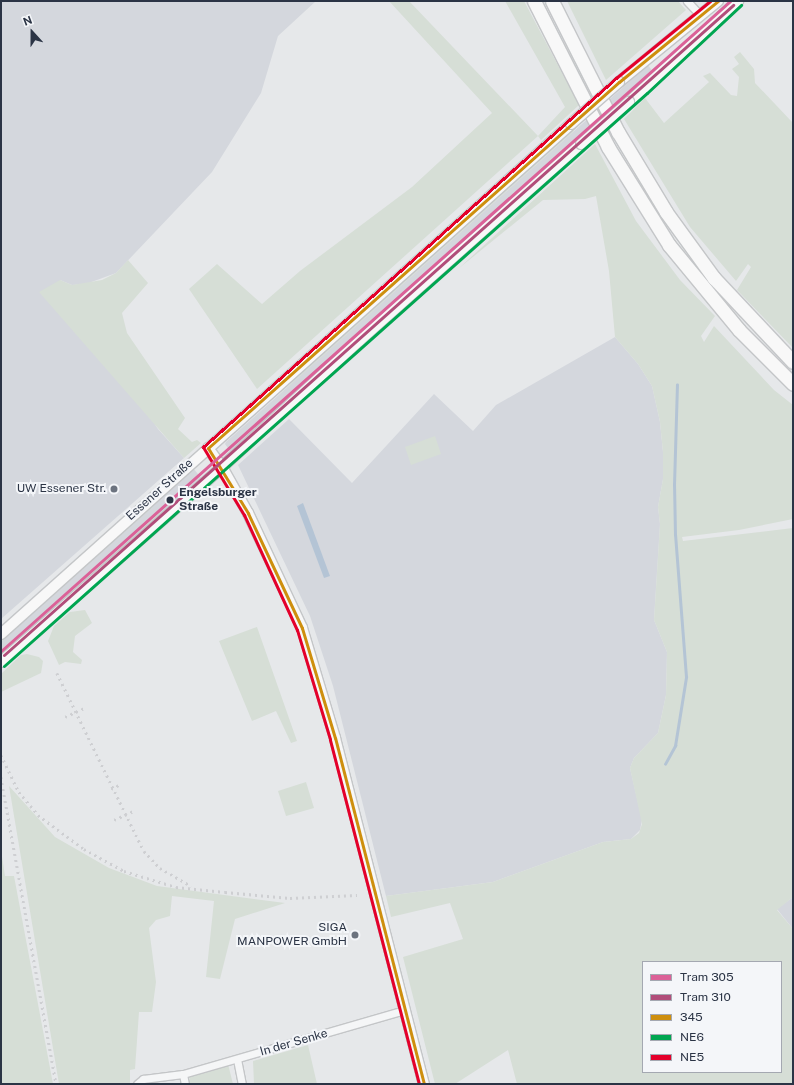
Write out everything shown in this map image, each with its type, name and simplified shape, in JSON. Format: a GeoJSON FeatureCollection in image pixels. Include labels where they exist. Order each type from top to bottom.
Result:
{"type":"FeatureCollection","features":[{"type":"Feature","properties":{"kind":"highway"},"geometry":{"type":"LineString","coordinates":[[534,1],[608,147],[669,245],[739,330],[793,384]]}},
{"type":"Feature","properties":{"kind":"highway"},"geometry":{"type":"LineString","coordinates":[[552,1],[618,132],[652,191],[710,273],[763,333],[793,362]]}},
{"type":"Feature","properties":{"kind":"highway"},"geometry":{"type":"LineString","coordinates":[[763,333],[775,335],[793,352]]}},
{"type":"Feature","properties":{"kind":"main road","name":"Essener Straße"},"geometry":{"type":"LineString","coordinates":[[1,634],[571,124],[619,82],[718,1]]}},
{"type":"Feature","properties":{"kind":"main road","name":"Essener Straße"},"geometry":{"type":"LineString","coordinates":[[1,662],[222,467],[359,341],[629,102],[738,1]]}},
{"type":"Feature","properties":{"kind":"main road"},"geometry":{"type":"LineString","coordinates":[[208,448],[222,467],[280,576],[309,650],[335,738],[371,887],[424,1084]]}},
{"type":"Feature","properties":{"kind":"street"},"geometry":{"type":"LineString","coordinates":[[687,1],[700,15]]}},
{"type":"Feature","properties":{"kind":"street","name":"In der Senke"},"geometry":{"type":"LineString","coordinates":[[137,1084],[143,1079],[152,1076],[183,1074],[405,1010]]}},
{"type":"Feature","properties":{"kind":"street"},"geometry":{"type":"LineString","coordinates":[[237,1059],[242,1084]]}},
{"type":"Feature","properties":{"kind":"street"},"geometry":{"type":"LineString","coordinates":[[183,1074],[185,1084]]}},
{"type":"Feature","properties":{"kind":"shaded area"},"geometry":{"type":"Polygon","coordinates":[[[1,1],[316,1],[278,36],[261,93],[212,172],[116,273],[86,284],[72,285],[60,280],[158,429],[184,458],[1,619],[1,1]]]}},
{"type":"Feature","properties":{"kind":"shaded area"},"geometry":{"type":"Polygon","coordinates":[[[389,1],[409,1],[538,136],[257,389],[189,289],[217,264],[262,304],[300,271],[412,187],[492,113],[389,1]]]}},
{"type":"Feature","properties":{"kind":"shaded area"},"geometry":{"type":"Polygon","coordinates":[[[505,1],[524,1],[579,105],[541,140],[538,136],[565,107],[505,1]]]}},
{"type":"Feature","properties":{"kind":"shaded area"},"geometry":{"type":"Polygon","coordinates":[[[567,1],[678,1],[686,10],[606,80],[567,1]]]}},
{"type":"Feature","properties":{"kind":"shaded area"},"geometry":{"type":"Polygon","coordinates":[[[740,52],[754,69],[755,83],[793,123],[793,348],[737,290],[751,267],[748,264],[736,281],[690,227],[624,119],[645,98],[664,123],[709,82],[703,76],[710,73],[731,95],[737,96],[739,77],[732,69],[739,64],[734,57],[740,52]]]}},
{"type":"Feature","properties":{"kind":"shaded area"},"geometry":{"type":"Polygon","coordinates":[[[648,65],[653,72],[312,375],[288,402],[233,451],[230,451],[225,444],[226,442],[648,65]]]}},
{"type":"Feature","properties":{"kind":"shaded area"},"geometry":{"type":"Polygon","coordinates":[[[573,129],[574,131],[279,395],[363,314],[573,129]]]}},
{"type":"Feature","properties":{"kind":"shaded area"},"geometry":{"type":"Polygon","coordinates":[[[578,138],[579,140],[288,402],[312,375],[578,138]]]}},
{"type":"Feature","properties":{"kind":"shaded area"},"geometry":{"type":"Polygon","coordinates":[[[595,144],[636,221],[680,280],[715,316],[701,336],[704,342],[714,326],[774,390],[793,405],[793,519],[739,530],[682,537],[683,541],[793,528],[793,897],[777,910],[793,929],[793,1084],[517,1084],[508,1050],[455,1084],[435,1084],[403,957],[463,939],[450,903],[391,917],[386,896],[493,882],[603,842],[631,839],[639,833],[642,824],[630,768],[634,758],[658,733],[666,695],[667,652],[654,620],[660,524],[658,507],[663,479],[663,452],[660,422],[652,386],[638,364],[615,337],[609,271],[596,196],[585,199],[543,200],[458,269],[595,144]]]}},
{"type":"Feature","properties":{"kind":"shaded area"},"geometry":{"type":"Polygon","coordinates":[[[128,260],[148,283],[122,313],[127,333],[185,418],[178,429],[192,442],[197,440],[201,443],[184,458],[39,292],[60,280],[72,285],[102,280],[116,273],[128,260]]]}},
{"type":"Feature","properties":{"kind":"shaded area"},"geometry":{"type":"Polygon","coordinates":[[[615,337],[638,364],[652,386],[660,422],[663,452],[663,479],[658,507],[660,524],[654,620],[667,652],[666,695],[658,733],[634,758],[630,768],[642,820],[640,830],[631,839],[603,842],[493,882],[386,896],[333,686],[310,616],[238,465],[289,419],[352,483],[434,394],[473,431],[496,405],[615,337]]]}},
{"type":"Feature","properties":{"kind":"shaded area"},"geometry":{"type":"Polygon","coordinates":[[[435,436],[441,454],[411,465],[405,447],[435,436]]]}},
{"type":"Feature","properties":{"kind":"shaded area"},"geometry":{"type":"Polygon","coordinates":[[[193,468],[202,479],[162,515],[159,513],[1,653],[1,642],[193,468]]]}},
{"type":"Feature","properties":{"kind":"shaded area"},"geometry":{"type":"Polygon","coordinates":[[[152,504],[154,506],[1,642],[1,640],[152,504]]]}},
{"type":"Feature","properties":{"kind":"shaded area"},"geometry":{"type":"Polygon","coordinates":[[[160,512],[162,515],[1,656],[1,653],[160,512]]]}},
{"type":"Feature","properties":{"kind":"shaded area"},"geometry":{"type":"Polygon","coordinates":[[[85,610],[92,623],[75,636],[73,652],[82,660],[81,664],[65,662],[59,665],[48,641],[54,626],[70,612],[85,610]]]}},
{"type":"Feature","properties":{"kind":"shaded area"},"geometry":{"type":"Polygon","coordinates":[[[257,627],[297,741],[291,743],[276,711],[252,721],[219,641],[257,627]]]}},
{"type":"Feature","properties":{"kind":"shaded area"},"geometry":{"type":"Polygon","coordinates":[[[27,654],[39,657],[43,661],[41,673],[1,692],[1,674],[21,655],[27,654]]]}},
{"type":"Feature","properties":{"kind":"shaded area"},"geometry":{"type":"Polygon","coordinates":[[[306,782],[314,808],[286,816],[278,791],[306,782]]]}},
{"type":"Feature","properties":{"kind":"shaded area"},"geometry":{"type":"Polygon","coordinates":[[[9,786],[55,837],[109,868],[157,886],[285,903],[235,919],[220,979],[206,977],[214,901],[172,896],[170,916],[156,920],[149,928],[156,982],[152,1012],[139,1012],[135,1069],[130,1070],[130,1084],[59,1084],[9,786]]]}},
{"type":"Feature","properties":{"kind":"shaded area"},"geometry":{"type":"Polygon","coordinates":[[[1,850],[5,876],[14,876],[53,1084],[1,1084],[1,850]]]}},
{"type":"Feature","properties":{"kind":"shaded area"},"geometry":{"type":"Polygon","coordinates":[[[793,897],[793,929],[777,909],[793,897]]]}},
{"type":"Feature","properties":{"kind":"shaded area"},"geometry":{"type":"Polygon","coordinates":[[[308,1045],[317,1084],[254,1084],[253,1061],[308,1045]]]}},
{"type":"Feature","properties":{"kind":"shaded area"},"geometry":{"type":"Polygon","coordinates":[[[228,1064],[233,1084],[189,1084],[190,1074],[228,1064]]]}},
{"type":"Feature","properties":{"kind":"water"},"geometry":{"type":"Polygon","coordinates":[[[303,503],[330,576],[324,578],[297,506],[303,503]]]}},
{"type":"Feature","properties":{"kind":"waterway"},"geometry":{"type":"LineString","coordinates":[[665,764],[675,746],[686,677],[675,535],[674,485],[677,385]]}},
{"type":"Feature","properties":{"kind":"railway"},"geometry":{"type":"LineString","coordinates":[[57,673],[144,851],[160,868],[191,886]]}},
{"type":"Feature","properties":{"kind":"railway"},"geometry":{"type":"LineString","coordinates":[[65,717],[86,707]]}},
{"type":"Feature","properties":{"kind":"railway"},"geometry":{"type":"LineString","coordinates":[[1,755],[19,792],[38,815],[84,849],[124,871],[176,887],[290,898],[357,895]]}},
{"type":"Feature","properties":{"kind":"railway"},"geometry":{"type":"LineString","coordinates":[[1,777],[56,1084]]}},
{"type":"Feature","properties":{"kind":"railway"},"geometry":{"type":"LineString","coordinates":[[111,789],[121,784]]}},
{"type":"Feature","properties":{"kind":"railway"},"geometry":{"type":"LineString","coordinates":[[114,820],[133,811]]}},
{"type":"Feature","properties":{"kind":"tram line","name":"305"},"geometry":{"type":"LineString","coordinates":[[1,651],[730,1]]}},
{"type":"Feature","properties":{"kind":"tram line","name":"310"},"geometry":{"type":"LineString","coordinates":[[4,655],[733,5]]}},
{"type":"Feature","properties":{"kind":"transit line","name":"NE5"},"geometry":{"type":"LineString","coordinates":[[419,1084],[330,739],[297,630],[244,515],[203,447],[616,78],[710,1]]}},
{"type":"Feature","properties":{"kind":"transit line","name":"345"},"geometry":{"type":"LineString","coordinates":[[424,1084],[335,738],[302,628],[248,513],[208,448],[619,82],[718,1]]}},
{"type":"Feature","properties":{"kind":"transit line","name":"NE6"},"geometry":{"type":"LineString","coordinates":[[4,666],[647,93],[741,5]]}},
{"type":"Feature","properties":{"kind":"place","name":"UW Essener Str."},"geometry":{"type":"Point","coordinates":[114,489]}},
{"type":"Feature","properties":{"kind":"place","name":"Engelsburger Straße"},"geometry":{"type":"Point","coordinates":[170,500]}},
{"type":"Feature","properties":{"kind":"place","name":"SIGA MANPOWER GmbH"},"geometry":{"type":"Point","coordinates":[355,935]}}]}
